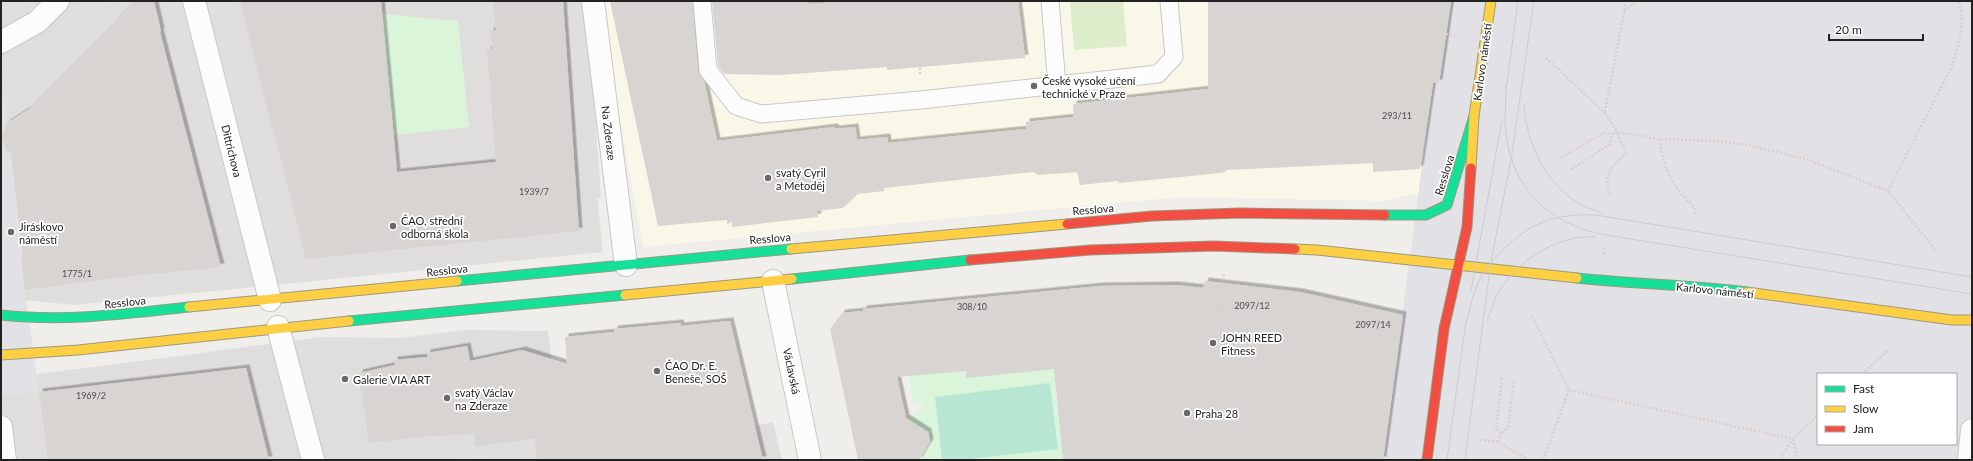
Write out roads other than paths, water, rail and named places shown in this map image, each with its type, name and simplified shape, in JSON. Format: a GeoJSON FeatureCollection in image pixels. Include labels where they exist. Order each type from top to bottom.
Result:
{"type":"FeatureCollection","features":[{"type":"Feature","properties":{"kind":"main road","name":"Karlovo náměstí"},"geometry":{"type":"LineString","coordinates":[[1427,460],[1444,329],[1467,227],[1474,116],[1490,1]]}},
{"type":"Feature","properties":{"kind":"main road","name":"Resslova"},"geometry":{"type":"LineString","coordinates":[[1,315],[36,319],[80,318],[710,256],[1152,216],[1240,213],[1426,215],[1447,205],[1474,116]]}},
{"type":"Feature","properties":{"kind":"main road"},"geometry":{"type":"LineString","coordinates":[[1,355],[78,350],[278,327],[773,281],[940,263],[1090,250],[1214,246],[1317,250],[1458,265]]}},
{"type":"Feature","properties":{"kind":"main road","name":"Karlovo náměstí"},"geometry":{"type":"LineString","coordinates":[[1458,265],[1626,283],[1701,286],[1952,320],[1972,320]]}},
{"type":"Feature","properties":{"kind":"street"},"geometry":{"type":"LineString","coordinates":[[1,42],[37,22],[58,1]]}},
{"type":"Feature","properties":{"kind":"street","name":"Dittrichova"},"geometry":{"type":"LineString","coordinates":[[194,1],[270,300]]}},
{"type":"Feature","properties":{"kind":"street","name":"Na Zderaze"},"geometry":{"type":"LineString","coordinates":[[593,1],[626,265]]}},
{"type":"Feature","properties":{"kind":"street","name":"Václavská"},"geometry":{"type":"LineString","coordinates":[[773,281],[810,460]]}},
{"type":"Feature","properties":{"kind":"street"},"geometry":{"type":"LineString","coordinates":[[278,327],[313,460]]}},
{"type":"Feature","properties":{"kind":"street"},"geometry":{"type":"LineString","coordinates":[[1,427],[5,460]]}},
{"type":"Feature","properties":{"kind":"street"},"geometry":{"type":"LineString","coordinates":[[1968,460],[1972,430]]}},
{"type":"Feature","properties":{"kind":"lane"},"geometry":{"type":"LineString","coordinates":[[702,1],[708,70],[736,106],[761,114],[1057,86],[1158,74],[1174,57],[1169,1]]}},
{"type":"Feature","properties":{"kind":"lane"},"geometry":{"type":"LineString","coordinates":[[1050,1],[1057,86]]}},
{"type":"Feature","properties":{"kind":"tram line"},"geometry":{"type":"LineString","coordinates":[[1506,90],[1518,1]]}},
{"type":"Feature","properties":{"kind":"tram line"},"geometry":{"type":"LineString","coordinates":[[1465,460],[1491,261],[1511,160],[1534,1]]}},
{"type":"Feature","properties":{"kind":"tram line"},"geometry":{"type":"LineString","coordinates":[[1506,86],[1505,123],[1508,145],[1514,165],[1522,183],[1534,198],[1548,211],[1565,222],[1585,230],[1606,235],[1972,294]]}},
{"type":"Feature","properties":{"kind":"tram line"},"geometry":{"type":"LineString","coordinates":[[1524,105],[1526,122],[1531,139],[1537,156],[1546,171],[1569,197],[1584,206],[1600,212]]}},
{"type":"Feature","properties":{"kind":"tram line"},"geometry":{"type":"LineString","coordinates":[[1471,291],[1502,120]]}},
{"type":"Feature","properties":{"kind":"tram line"},"geometry":{"type":"LineString","coordinates":[[1465,326],[1478,282],[1492,261],[1510,243],[1532,227],[1555,218],[1568,216],[1596,215],[1972,277]]}},
{"type":"Feature","properties":{"kind":"tram line"},"geometry":{"type":"LineString","coordinates":[[1487,321],[1497,295],[1515,271],[1526,261],[1539,252],[1567,240],[1581,237],[1596,237]]}},
{"type":"Feature","properties":{"kind":"tram line"},"geometry":{"type":"LineString","coordinates":[[1447,460],[1466,321]]}},
{"type":"Feature","properties":{"kind":"place","name":"České vysoké učení technické v Praze"},"geometry":{"type":"Point","coordinates":[1034,86]}},
{"type":"Feature","properties":{"kind":"place","name":"svatý Cyril a Metoděj"},"geometry":{"type":"Point","coordinates":[768,178]}},
{"type":"Feature","properties":{"kind":"place","name":"ČAO, střední odborná škola"},"geometry":{"type":"Point","coordinates":[393,226]}},
{"type":"Feature","properties":{"kind":"place","name":"Jiráskovo náměstí"},"geometry":{"type":"Point","coordinates":[11,232]}},
{"type":"Feature","properties":{"kind":"place","name":"JOHN REED Fitness"},"geometry":{"type":"Point","coordinates":[1213,343]}},
{"type":"Feature","properties":{"kind":"place","name":"ČAO Dr. E. Beneše, SOŠ"},"geometry":{"type":"Point","coordinates":[657,371]}},
{"type":"Feature","properties":{"kind":"place","name":"Galerie VIA ART"},"geometry":{"type":"Point","coordinates":[345,379]}},
{"type":"Feature","properties":{"kind":"place","name":"svatý Václav na Zderaze"},"geometry":{"type":"Point","coordinates":[447,398]}},
{"type":"Feature","properties":{"kind":"place","name":"Praha 28"},"geometry":{"type":"Point","coordinates":[1187,413]}}]}
